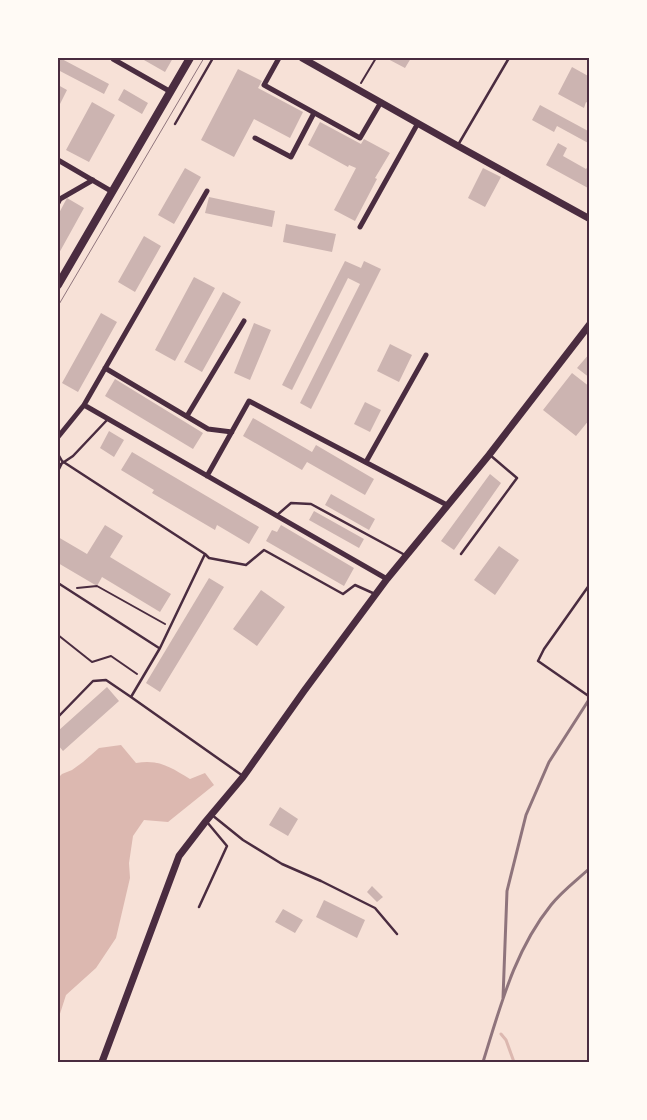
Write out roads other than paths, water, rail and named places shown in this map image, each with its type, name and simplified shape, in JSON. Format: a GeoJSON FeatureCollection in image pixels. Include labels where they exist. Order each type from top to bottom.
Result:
{"type":"FeatureCollection","features":[{"type":"Feature","properties":{"kind":"main road"},"geometry":{"type":"LineString","coordinates":[[58,285],[190,58]]}},
{"type":"Feature","properties":{"kind":"street"},"geometry":{"type":"LineString","coordinates":[[113,58],[171,92]]}},
{"type":"Feature","properties":{"kind":"street"},"geometry":{"type":"LineString","coordinates":[[279,58],[264,85],[360,138],[381,102]]}},
{"type":"Feature","properties":{"kind":"street"},"geometry":{"type":"LineString","coordinates":[[302,58],[590,219]]}},
{"type":"Feature","properties":{"kind":"street"},"geometry":{"type":"LineString","coordinates":[[255,138],[291,157],[314,113]]}},
{"type":"Feature","properties":{"kind":"street"},"geometry":{"type":"LineString","coordinates":[[360,227],[418,123]]}},
{"type":"Feature","properties":{"kind":"street"},"geometry":{"type":"LineString","coordinates":[[58,160],[111,191]]}},
{"type":"Feature","properties":{"kind":"street"},"geometry":{"type":"LineString","coordinates":[[58,204],[60,199],[93,180]]}},
{"type":"Feature","properties":{"kind":"street"},"geometry":{"type":"LineString","coordinates":[[58,437],[84,405],[207,191]]}},
{"type":"Feature","properties":{"kind":"street"},"geometry":{"type":"LineString","coordinates":[[187,416],[244,321]]}},
{"type":"Feature","properties":{"kind":"street"},"geometry":{"type":"LineString","coordinates":[[102,1062],[179,856],[211,814],[244,777],[304,691],[387,579],[489,454],[590,324]]}},
{"type":"Feature","properties":{"kind":"street"},"geometry":{"type":"LineString","coordinates":[[366,462],[426,355]]}},
{"type":"Feature","properties":{"kind":"street"},"geometry":{"type":"LineString","coordinates":[[105,368],[208,429],[232,432]]}},
{"type":"Feature","properties":{"kind":"street"},"geometry":{"type":"LineString","coordinates":[[207,476],[249,401],[447,505]]}},
{"type":"Feature","properties":{"kind":"street"},"geometry":{"type":"LineString","coordinates":[[84,405],[107,420],[387,579]]}},
{"type":"Feature","properties":{"kind":"lane"},"geometry":{"type":"LineString","coordinates":[[175,124],[213,58]]}},
{"type":"Feature","properties":{"kind":"lane"},"geometry":{"type":"LineString","coordinates":[[458,146],[510,58]]}},
{"type":"Feature","properties":{"kind":"lane"},"geometry":{"type":"LineString","coordinates":[[58,466],[62,461],[73,456],[107,420]]}},
{"type":"Feature","properties":{"kind":"lane"},"geometry":{"type":"LineString","coordinates":[[58,454],[62,461],[209,558],[246,565],[264,550],[343,594],[355,585],[376,594]]}},
{"type":"Feature","properties":{"kind":"lane"},"geometry":{"type":"LineString","coordinates":[[461,554],[517,478],[489,454]]}},
{"type":"Feature","properties":{"kind":"lane"},"geometry":{"type":"LineString","coordinates":[[58,471],[62,461]]}},
{"type":"Feature","properties":{"kind":"lane"},"geometry":{"type":"LineString","coordinates":[[276,516],[291,503],[311,504],[406,555]]}},
{"type":"Feature","properties":{"kind":"lane"},"geometry":{"type":"LineString","coordinates":[[131,697],[160,648],[204,554]]}},
{"type":"Feature","properties":{"kind":"lane"},"geometry":{"type":"LineString","coordinates":[[58,582],[160,648]]}},
{"type":"Feature","properties":{"kind":"lane"},"geometry":{"type":"LineString","coordinates":[[590,584],[544,649],[538,661],[590,697]]}},
{"type":"Feature","properties":{"kind":"lane"},"geometry":{"type":"LineString","coordinates":[[58,717],[93,681],[106,680],[244,777]]}},
{"type":"Feature","properties":{"kind":"lane"},"geometry":{"type":"LineString","coordinates":[[211,814],[243,840],[282,864],[375,908],[397,934]]}},
{"type":"Feature","properties":{"kind":"lane"},"geometry":{"type":"LineString","coordinates":[[199,906],[227,846],[206,821]]}},
{"type":"Feature","properties":{"kind":"waterway"},"geometry":{"type":"LineString","coordinates":[[501,1034],[506,1040],[514,1062]]}},
{"type":"Feature","properties":{"kind":"tram line"},"geometry":{"type":"LineString","coordinates":[[58,306],[204,58]]}},
{"type":"Feature","properties":{"kind":"railway"},"geometry":{"type":"LineString","coordinates":[[503,998],[507,891],[526,815],[549,762],[590,698]]}},
{"type":"Feature","properties":{"kind":"railway"},"geometry":{"type":"LineString","coordinates":[[483,1062],[502,1001],[527,941],[555,900],[590,868]]}}]}
